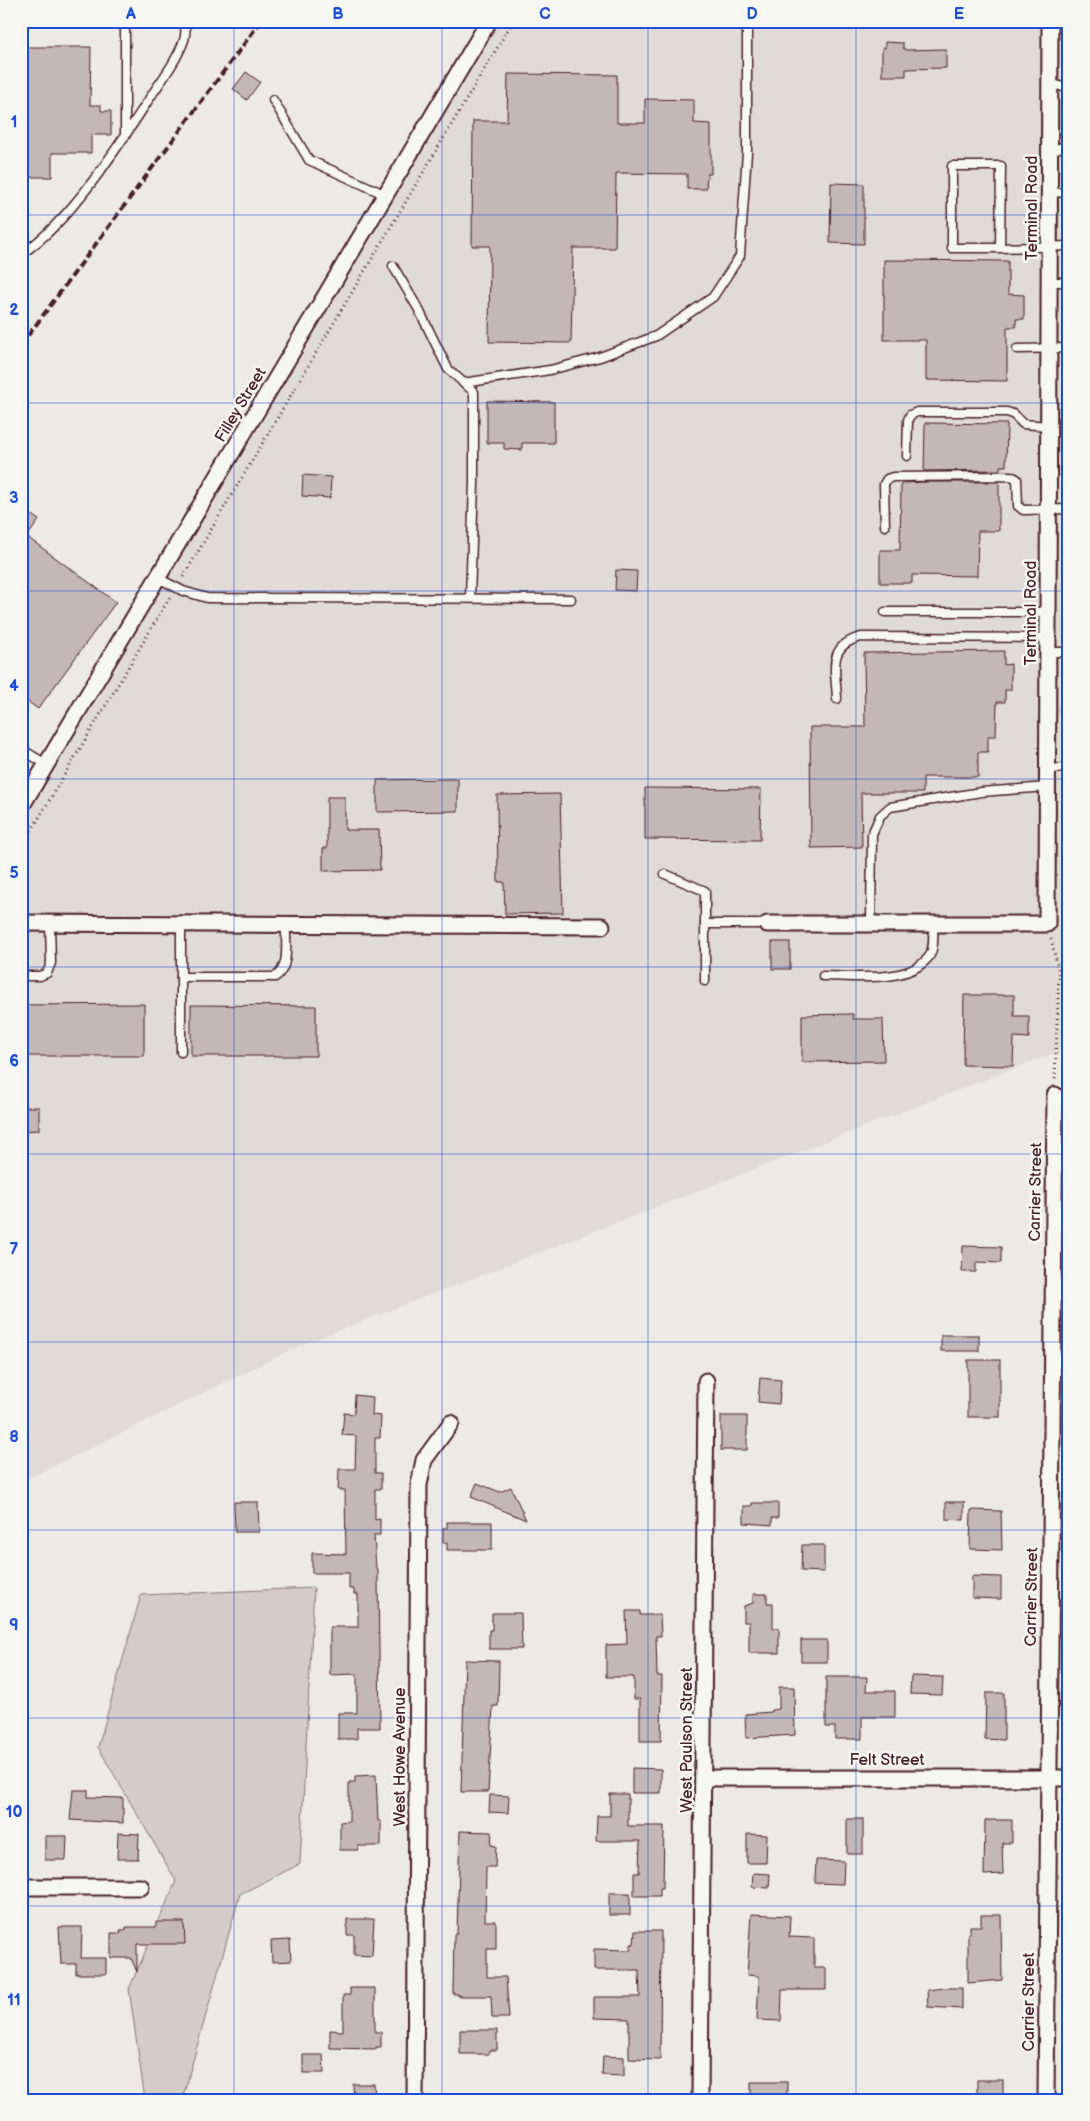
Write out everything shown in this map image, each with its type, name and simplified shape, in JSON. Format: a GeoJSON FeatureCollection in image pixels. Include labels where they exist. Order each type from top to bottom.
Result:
{"type":"FeatureCollection","features":[{"type":"Feature","properties":{"kind":"street","name":"Terminal Road"},"geometry":{"type":"LineString","coordinates":[[1047,924],[1050,21]]}},
{"type":"Feature","properties":{"kind":"street","name":"Filley Street"},"geometry":{"type":"LineString","coordinates":[[22,804],[489,22]]}},
{"type":"Feature","properties":{"kind":"street"},"geometry":{"type":"LineString","coordinates":[[21,923],[602,926]]}},
{"type":"Feature","properties":{"kind":"street"},"geometry":{"type":"LineString","coordinates":[[768,924],[1047,924]]}},
{"type":"Feature","properties":{"kind":"street","name":"Carrier Street"},"geometry":{"type":"LineString","coordinates":[[1046,2100],[1055,1095]]}},
{"type":"Feature","properties":{"kind":"street","name":"West Paulson Street"},"geometry":{"type":"LineString","coordinates":[[700,2100],[706,1381]]}},
{"type":"Feature","properties":{"kind":"street","name":"West Howe Avenue"},"geometry":{"type":"LineString","coordinates":[[414,2100],[419,1485],[424,1460],[450,1423]]}},
{"type":"Feature","properties":{"kind":"street","name":"Felt Street"},"geometry":{"type":"LineString","coordinates":[[704,1778],[1069,1778]]}},
{"type":"Feature","properties":{"kind":"street"},"geometry":{"type":"LineString","coordinates":[[21,1887],[141,1888]]}},
{"type":"Feature","properties":{"kind":"lane"},"geometry":{"type":"LineString","coordinates":[[125,21],[126,136]]}},
{"type":"Feature","properties":{"kind":"lane"},"geometry":{"type":"LineString","coordinates":[[21,254],[34,246],[70,209],[126,136],[184,40],[186,21]]}},
{"type":"Feature","properties":{"kind":"lane"},"geometry":{"type":"LineString","coordinates":[[463,383],[550,370],[600,357],[656,336],[713,297],[740,256],[747,152],[747,21]]}},
{"type":"Feature","properties":{"kind":"lane"},"geometry":{"type":"LineString","coordinates":[[1050,83],[1069,89]]}},
{"type":"Feature","properties":{"kind":"lane"},"geometry":{"type":"LineString","coordinates":[[273,100],[309,160],[386,195]]}},
{"type":"Feature","properties":{"kind":"lane"},"geometry":{"type":"LineString","coordinates":[[1049,152],[1069,144]]}},
{"type":"Feature","properties":{"kind":"lane"},"geometry":{"type":"LineString","coordinates":[[1000,248],[1001,166],[952,166],[952,248],[1000,248],[1069,246]]}},
{"type":"Feature","properties":{"kind":"lane"},"geometry":{"type":"LineString","coordinates":[[1049,192],[1069,193]]}},
{"type":"Feature","properties":{"kind":"lane"},"geometry":{"type":"LineString","coordinates":[[393,266],[419,310],[448,369],[474,392],[474,484],[470,598]]}},
{"type":"Feature","properties":{"kind":"lane"},"geometry":{"type":"LineString","coordinates":[[1049,282],[1069,282]]}},
{"type":"Feature","properties":{"kind":"lane"},"geometry":{"type":"LineString","coordinates":[[1017,349],[1069,348]]}},
{"type":"Feature","properties":{"kind":"lane"},"geometry":{"type":"LineString","coordinates":[[907,456],[908,420],[910,415],[917,412],[1007,412],[1013,414],[1023,424],[1048,426]]}},
{"type":"Feature","properties":{"kind":"lane"},"geometry":{"type":"LineString","coordinates":[[885,526],[884,484],[887,479],[893,477],[1011,476],[1016,479],[1018,506],[1023,510],[1069,509]]}},
{"type":"Feature","properties":{"kind":"lane"},"geometry":{"type":"LineString","coordinates":[[158,578],[176,588],[207,598],[571,599]]}},
{"type":"Feature","properties":{"kind":"lane"},"geometry":{"type":"LineString","coordinates":[[885,612],[1048,612]]}},
{"type":"Feature","properties":{"kind":"lane"},"geometry":{"type":"LineString","coordinates":[[837,700],[835,655],[846,641],[861,637],[1048,645],[1069,652]]}},
{"type":"Feature","properties":{"kind":"lane"},"geometry":{"type":"LineString","coordinates":[[21,749],[46,764]]}},
{"type":"Feature","properties":{"kind":"lane"},"geometry":{"type":"LineString","coordinates":[[1048,769],[1069,768]]}},
{"type":"Feature","properties":{"kind":"lane"},"geometry":{"type":"LineString","coordinates":[[871,924],[872,834],[880,816],[890,807],[981,792],[1048,787]]}},
{"type":"Feature","properties":{"kind":"lane"},"geometry":{"type":"LineString","coordinates":[[665,874],[705,891],[705,981]]}},
{"type":"Feature","properties":{"kind":"lane"},"geometry":{"type":"LineString","coordinates":[[21,976],[40,976],[47,973],[51,962],[50,923]]}},
{"type":"Feature","properties":{"kind":"lane"},"geometry":{"type":"LineString","coordinates":[[180,924],[180,1052]]}},
{"type":"Feature","properties":{"kind":"lane"},"geometry":{"type":"LineString","coordinates":[[180,977],[275,977],[282,973],[285,964],[286,924]]}},
{"type":"Feature","properties":{"kind":"lane"},"geometry":{"type":"LineString","coordinates":[[705,924],[768,924]]}},
{"type":"Feature","properties":{"kind":"lane"},"geometry":{"type":"LineString","coordinates":[[824,976],[897,975],[914,969],[929,957],[933,946],[933,924]]}},
{"type":"Feature","properties":{"kind":"path"},"geometry":{"type":"LineString","coordinates":[[308,21],[489,22]]}},
{"type":"Feature","properties":{"kind":"path"},"geometry":{"type":"LineString","coordinates":[[21,848],[513,21]]}},
{"type":"Feature","properties":{"kind":"path"},"geometry":{"type":"LineString","coordinates":[[1047,924],[1059,972],[1055,1095]]}},
{"type":"Feature","properties":{"kind":"shaded area"},"geometry":{"type":"Polygon","coordinates":[[[489,21],[1069,21],[1069,1047],[301,1345],[21,1482],[21,807],[489,21]]]}},
{"type":"Feature","properties":{"kind":"shaded area"},"geometry":{"type":"Polygon","coordinates":[[[314,1588],[300,1864],[240,1894],[182,2100],[145,2100],[129,1989],[176,1881],[98,1747],[141,1595],[314,1588]]]}},
{"type":"Feature","properties":{"kind":"building"},"geometry":{"type":"Polygon","coordinates":[[[885,42],[903,43],[903,48],[906,50],[946,49],[946,68],[906,69],[906,76],[882,76],[882,48],[885,48],[885,42]]]}},
{"type":"Feature","properties":{"kind":"building"},"geometry":{"type":"Polygon","coordinates":[[[21,47],[91,47],[90,105],[101,105],[101,111],[111,111],[111,135],[91,135],[91,153],[52,153],[52,177],[21,177],[21,47]]]}},
{"type":"Feature","properties":{"kind":"building"},"geometry":{"type":"Polygon","coordinates":[[[246,72],[260,82],[247,100],[233,89],[246,72]]]}},
{"type":"Feature","properties":{"kind":"building"},"geometry":{"type":"Polygon","coordinates":[[[508,74],[617,75],[617,123],[645,123],[645,99],[694,100],[694,123],[711,124],[711,174],[707,174],[706,189],[687,189],[687,174],[616,173],[615,248],[573,248],[571,343],[489,342],[490,246],[472,246],[473,121],[507,121],[508,74]]]}},
{"type":"Feature","properties":{"kind":"building"},"geometry":{"type":"Polygon","coordinates":[[[831,183],[864,184],[864,244],[830,243],[831,183]]]}},
{"type":"Feature","properties":{"kind":"building"},"geometry":{"type":"Polygon","coordinates":[[[884,260],[1008,261],[1008,294],[1024,295],[1024,319],[1016,319],[1016,327],[1007,327],[1007,381],[926,380],[926,340],[884,340],[884,260]]]}},
{"type":"Feature","properties":{"kind":"building"},"geometry":{"type":"Polygon","coordinates":[[[487,401],[554,402],[554,443],[522,443],[522,450],[504,449],[504,443],[487,443],[487,401]]]}},
{"type":"Feature","properties":{"kind":"building"},"geometry":{"type":"Polygon","coordinates":[[[925,423],[1007,424],[1006,466],[1000,466],[1000,470],[924,471],[925,423]]]}},
{"type":"Feature","properties":{"kind":"building"},"geometry":{"type":"Polygon","coordinates":[[[303,475],[331,477],[330,498],[302,496],[303,475]]]}},
{"type":"Feature","properties":{"kind":"building"},"geometry":{"type":"Polygon","coordinates":[[[999,482],[999,531],[978,531],[977,576],[912,575],[912,583],[880,583],[880,550],[900,550],[901,483],[999,482]]]}},
{"type":"Feature","properties":{"kind":"building"},"geometry":{"type":"Polygon","coordinates":[[[21,508],[39,520],[27,537],[116,602],[38,709],[21,697],[21,508]]]}},
{"type":"Feature","properties":{"kind":"building"},"geometry":{"type":"Polygon","coordinates":[[[616,570],[637,571],[636,591],[615,590],[616,570]]]}},
{"type":"Feature","properties":{"kind":"building"},"geometry":{"type":"Polygon","coordinates":[[[1004,651],[1004,665],[1011,664],[1011,690],[1005,690],[1005,702],[997,702],[996,736],[988,736],[988,752],[978,752],[978,777],[923,777],[923,793],[861,793],[862,847],[811,848],[810,727],[865,727],[864,653],[1004,651]]]}},
{"type":"Feature","properties":{"kind":"building"},"geometry":{"type":"Polygon","coordinates":[[[458,779],[458,811],[377,812],[377,780],[458,779]]]}},
{"type":"Feature","properties":{"kind":"building"},"geometry":{"type":"Polygon","coordinates":[[[645,788],[761,789],[760,840],[645,839],[645,788]]]}},
{"type":"Feature","properties":{"kind":"building"},"geometry":{"type":"Polygon","coordinates":[[[560,794],[563,913],[505,914],[504,882],[498,882],[497,795],[560,794]]]}},
{"type":"Feature","properties":{"kind":"building"},"geometry":{"type":"Polygon","coordinates":[[[327,797],[345,797],[345,830],[379,830],[380,870],[323,871],[323,848],[327,848],[327,797]]]}},
{"type":"Feature","properties":{"kind":"building"},"geometry":{"type":"Polygon","coordinates":[[[772,942],[790,942],[790,969],[772,969],[772,942]]]}},
{"type":"Feature","properties":{"kind":"building"},"geometry":{"type":"Polygon","coordinates":[[[964,995],[1014,995],[1014,1016],[1029,1016],[1029,1038],[1014,1037],[1013,1066],[963,1065],[964,995]]]}},
{"type":"Feature","properties":{"kind":"building"},"geometry":{"type":"Polygon","coordinates":[[[144,1004],[144,1056],[21,1056],[21,1005],[144,1004]]]}},
{"type":"Feature","properties":{"kind":"building"},"geometry":{"type":"Polygon","coordinates":[[[191,1005],[316,1006],[316,1056],[191,1056],[191,1005]]]}},
{"type":"Feature","properties":{"kind":"building"},"geometry":{"type":"Polygon","coordinates":[[[853,1014],[853,1019],[883,1019],[884,1061],[802,1062],[802,1015],[853,1014]]]}},
{"type":"Feature","properties":{"kind":"building"},"geometry":{"type":"Polygon","coordinates":[[[21,1107],[39,1107],[39,1130],[21,1131],[21,1107]]]}},
{"type":"Feature","properties":{"kind":"building"},"geometry":{"type":"Polygon","coordinates":[[[963,1246],[1001,1247],[1001,1263],[976,1262],[976,1272],[962,1272],[963,1246]]]}},
{"type":"Feature","properties":{"kind":"building"},"geometry":{"type":"Polygon","coordinates":[[[941,1335],[979,1335],[979,1351],[941,1351],[941,1335]]]}},
{"type":"Feature","properties":{"kind":"building"},"geometry":{"type":"Polygon","coordinates":[[[968,1360],[1000,1360],[1000,1417],[968,1417],[968,1360]]]}},
{"type":"Feature","properties":{"kind":"building"},"geometry":{"type":"Polygon","coordinates":[[[760,1378],[781,1380],[779,1404],[758,1402],[760,1378]]]}},
{"type":"Feature","properties":{"kind":"building"},"geometry":{"type":"Polygon","coordinates":[[[355,1395],[373,1397],[372,1415],[381,1416],[380,1438],[375,1438],[375,1473],[381,1473],[381,1489],[375,1489],[375,1520],[380,1519],[380,1535],[374,1535],[376,1569],[378,1569],[380,1728],[357,1728],[357,1739],[338,1739],[338,1713],[357,1713],[357,1674],[330,1675],[330,1627],[358,1627],[358,1594],[354,1594],[354,1589],[349,1589],[349,1573],[312,1573],[312,1553],[346,1554],[345,1490],[338,1490],[339,1469],[355,1469],[356,1436],[342,1435],[344,1413],[354,1414],[355,1395]]]}},
{"type":"Feature","properties":{"kind":"building"},"geometry":{"type":"Polygon","coordinates":[[[721,1416],[747,1416],[747,1450],[721,1450],[721,1416]]]}},
{"type":"Feature","properties":{"kind":"building"},"geometry":{"type":"Polygon","coordinates":[[[477,1483],[500,1492],[511,1487],[526,1520],[471,1497],[477,1483]]]}},
{"type":"Feature","properties":{"kind":"building"},"geometry":{"type":"Polygon","coordinates":[[[234,1502],[258,1502],[259,1532],[235,1532],[234,1502]]]}},
{"type":"Feature","properties":{"kind":"building"},"geometry":{"type":"Polygon","coordinates":[[[946,1502],[964,1502],[964,1520],[946,1519],[946,1502]]]}},
{"type":"Feature","properties":{"kind":"building"},"geometry":{"type":"Polygon","coordinates":[[[752,1503],[778,1503],[778,1518],[772,1518],[772,1525],[744,1523],[744,1506],[752,1506],[752,1503]]]}},
{"type":"Feature","properties":{"kind":"building"},"geometry":{"type":"Polygon","coordinates":[[[971,1510],[1001,1511],[1002,1550],[970,1549],[971,1510]]]}},
{"type":"Feature","properties":{"kind":"building"},"geometry":{"type":"Polygon","coordinates":[[[447,1522],[492,1522],[492,1550],[447,1550],[447,1543],[443,1543],[443,1528],[447,1528],[447,1522]]]}},
{"type":"Feature","properties":{"kind":"building"},"geometry":{"type":"Polygon","coordinates":[[[802,1545],[824,1545],[824,1572],[801,1571],[802,1545]]]}},
{"type":"Feature","properties":{"kind":"building"},"geometry":{"type":"Polygon","coordinates":[[[972,1576],[1001,1577],[1001,1599],[972,1598],[972,1576]]]}},
{"type":"Feature","properties":{"kind":"building"},"geometry":{"type":"Polygon","coordinates":[[[753,1594],[767,1594],[767,1603],[773,1603],[773,1628],[779,1628],[779,1653],[749,1653],[749,1622],[744,1622],[744,1606],[753,1603],[753,1594]]]}},
{"type":"Feature","properties":{"kind":"building"},"geometry":{"type":"Polygon","coordinates":[[[626,1611],[640,1611],[640,1615],[660,1615],[661,1636],[656,1636],[657,1676],[662,1676],[661,1741],[640,1741],[640,1699],[634,1699],[634,1677],[606,1677],[606,1645],[627,1644],[626,1611]]]}},
{"type":"Feature","properties":{"kind":"building"},"geometry":{"type":"Polygon","coordinates":[[[492,1613],[521,1613],[522,1649],[489,1649],[489,1630],[492,1630],[492,1613]]]}},
{"type":"Feature","properties":{"kind":"building"},"geometry":{"type":"Polygon","coordinates":[[[801,1640],[827,1640],[827,1662],[801,1662],[801,1640]]]}},
{"type":"Feature","properties":{"kind":"building"},"geometry":{"type":"Polygon","coordinates":[[[465,1660],[499,1661],[498,1706],[493,1706],[488,1792],[461,1792],[465,1660]]]}},
{"type":"Feature","properties":{"kind":"building"},"geometry":{"type":"Polygon","coordinates":[[[911,1676],[943,1677],[942,1695],[910,1694],[911,1676]]]}},
{"type":"Feature","properties":{"kind":"building"},"geometry":{"type":"Polygon","coordinates":[[[826,1677],[867,1677],[866,1691],[895,1691],[895,1717],[862,1717],[862,1739],[835,1739],[835,1727],[826,1727],[826,1677]]]}},
{"type":"Feature","properties":{"kind":"building"},"geometry":{"type":"Polygon","coordinates":[[[779,1687],[794,1687],[795,1735],[746,1738],[745,1714],[772,1712],[772,1710],[779,1709],[779,1687]]]}},
{"type":"Feature","properties":{"kind":"building"},"geometry":{"type":"Polygon","coordinates":[[[986,1693],[1004,1693],[1004,1740],[985,1739],[986,1693]]]}},
{"type":"Feature","properties":{"kind":"building"},"geometry":{"type":"Polygon","coordinates":[[[632,1768],[661,1769],[661,1793],[632,1793],[632,1768]]]}},
{"type":"Feature","properties":{"kind":"building"},"geometry":{"type":"Polygon","coordinates":[[[376,1775],[378,1821],[381,1821],[381,1846],[358,1846],[358,1850],[340,1850],[340,1822],[349,1821],[349,1782],[355,1782],[355,1776],[376,1775]]]}},
{"type":"Feature","properties":{"kind":"building"},"geometry":{"type":"Polygon","coordinates":[[[73,1790],[88,1790],[88,1797],[123,1798],[123,1823],[70,1820],[73,1790]]]}},
{"type":"Feature","properties":{"kind":"building"},"geometry":{"type":"Polygon","coordinates":[[[610,1794],[628,1794],[628,1826],[664,1826],[663,1888],[660,1888],[660,1896],[634,1896],[634,1873],[639,1873],[640,1841],[596,1841],[597,1816],[610,1816],[610,1794]]]}},
{"type":"Feature","properties":{"kind":"building"},"geometry":{"type":"Polygon","coordinates":[[[490,1795],[509,1796],[508,1813],[489,1812],[490,1795]]]}},
{"type":"Feature","properties":{"kind":"building"},"geometry":{"type":"Polygon","coordinates":[[[847,1819],[863,1819],[863,1854],[847,1854],[847,1819]]]}},
{"type":"Feature","properties":{"kind":"building"},"geometry":{"type":"Polygon","coordinates":[[[985,1820],[1012,1820],[1012,1843],[1002,1843],[1003,1874],[984,1875],[985,1820]]]}},
{"type":"Feature","properties":{"kind":"building"},"geometry":{"type":"Polygon","coordinates":[[[460,1831],[492,1832],[491,1845],[496,1846],[495,1867],[486,1867],[485,1921],[496,1921],[496,1949],[487,1949],[487,1977],[506,1977],[509,2018],[492,2018],[491,1996],[458,1996],[458,1994],[453,1994],[454,1934],[457,1934],[460,1831]]]}},
{"type":"Feature","properties":{"kind":"building"},"geometry":{"type":"Polygon","coordinates":[[[118,1833],[139,1834],[138,1859],[117,1859],[118,1833]]]}},
{"type":"Feature","properties":{"kind":"building"},"geometry":{"type":"Polygon","coordinates":[[[747,1834],[767,1835],[766,1863],[747,1863],[747,1834]]]}},
{"type":"Feature","properties":{"kind":"building"},"geometry":{"type":"Polygon","coordinates":[[[45,1836],[67,1836],[66,1860],[45,1860],[45,1836]]]}},
{"type":"Feature","properties":{"kind":"building"},"geometry":{"type":"Polygon","coordinates":[[[816,1860],[844,1861],[843,1884],[815,1883],[816,1860]]]}},
{"type":"Feature","properties":{"kind":"building"},"geometry":{"type":"Polygon","coordinates":[[[753,1873],[770,1874],[769,1888],[752,1887],[753,1873]]]}},
{"type":"Feature","properties":{"kind":"building"},"geometry":{"type":"Polygon","coordinates":[[[609,1893],[630,1893],[630,1915],[609,1915],[609,1893]]]}},
{"type":"Feature","properties":{"kind":"building"},"geometry":{"type":"Polygon","coordinates":[[[751,1914],[790,1916],[789,1937],[814,1938],[814,1968],[826,1968],[826,1990],[782,1990],[781,2021],[757,2020],[759,1976],[747,1975],[751,1914]]]}},
{"type":"Feature","properties":{"kind":"building"},"geometry":{"type":"Polygon","coordinates":[[[981,1915],[1001,1915],[1002,1980],[968,1983],[968,1933],[970,1933],[970,1926],[981,1926],[981,1915]]]}},
{"type":"Feature","properties":{"kind":"building"},"geometry":{"type":"Polygon","coordinates":[[[347,1919],[374,1919],[372,1956],[354,1955],[354,1935],[347,1935],[347,1919]]]}},
{"type":"Feature","properties":{"kind":"building"},"geometry":{"type":"Polygon","coordinates":[[[156,1922],[184,1922],[185,1944],[137,1944],[137,1972],[131,1958],[111,1958],[111,1933],[121,1933],[120,1930],[126,1930],[126,1927],[156,1927],[156,1922]]]}},
{"type":"Feature","properties":{"kind":"building"},"geometry":{"type":"Polygon","coordinates":[[[59,1927],[82,1927],[81,1958],[106,1958],[106,1974],[76,1974],[76,1964],[61,1964],[59,1927]]]}},
{"type":"Feature","properties":{"kind":"building"},"geometry":{"type":"Polygon","coordinates":[[[635,1931],[661,1931],[660,2060],[629,2059],[629,2019],[594,2018],[594,1997],[640,1997],[639,1970],[594,1970],[594,1949],[631,1950],[631,1944],[634,1944],[635,1931]]]}},
{"type":"Feature","properties":{"kind":"building"},"geometry":{"type":"Polygon","coordinates":[[[290,1940],[291,1961],[272,1962],[271,1941],[290,1940]]]}},
{"type":"Feature","properties":{"kind":"building"},"geometry":{"type":"Polygon","coordinates":[[[350,1988],[375,1988],[375,2032],[381,2032],[381,2047],[376,2047],[376,2049],[330,2048],[330,2030],[343,2031],[343,1995],[350,1995],[350,1988]]]}},
{"type":"Feature","properties":{"kind":"building"},"geometry":{"type":"Polygon","coordinates":[[[962,1988],[962,2009],[928,2007],[927,1990],[962,1988]]]}},
{"type":"Feature","properties":{"kind":"building"},"geometry":{"type":"Polygon","coordinates":[[[460,2030],[497,2030],[497,2050],[489,2050],[489,2054],[460,2054],[460,2030]]]}},
{"type":"Feature","properties":{"kind":"building"},"geometry":{"type":"Polygon","coordinates":[[[303,2055],[323,2055],[324,2073],[303,2073],[303,2055]]]}},
{"type":"Feature","properties":{"kind":"building"},"geometry":{"type":"Polygon","coordinates":[[[603,2056],[624,2057],[624,2076],[602,2075],[603,2056]]]}},
{"type":"Feature","properties":{"kind":"building"},"geometry":{"type":"Polygon","coordinates":[[[977,2080],[1003,2080],[1003,2100],[977,2100],[977,2080]]]}},
{"type":"Feature","properties":{"kind":"building"},"geometry":{"type":"Polygon","coordinates":[[[751,2082],[787,2082],[787,2100],[751,2100],[751,2082]]]}},
{"type":"Feature","properties":{"kind":"building"},"geometry":{"type":"Polygon","coordinates":[[[353,2084],[374,2084],[375,2100],[354,2100],[353,2084]]]}},
{"type":"Feature","properties":{"kind":"railway"},"geometry":{"type":"LineString","coordinates":[[21,345],[261,21]]}}]}
